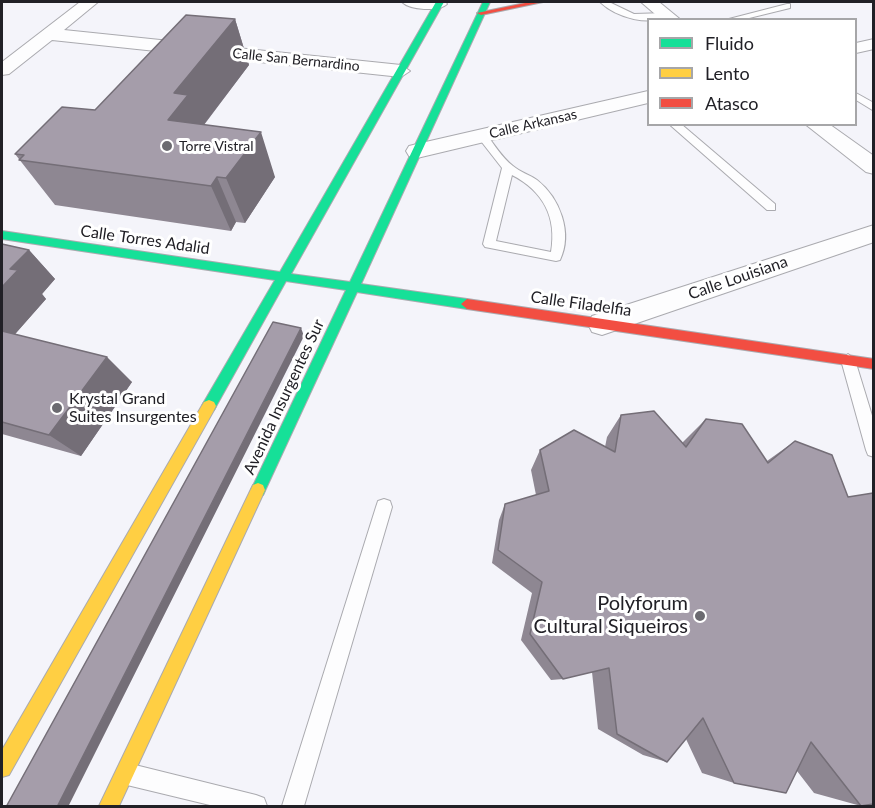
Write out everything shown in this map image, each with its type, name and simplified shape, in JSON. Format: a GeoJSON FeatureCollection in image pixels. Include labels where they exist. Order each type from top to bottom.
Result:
{"type":"FeatureCollection","features":[{"type":"Feature","properties":{"kind":"main road"},"geometry":{"type":"LineString","coordinates":[[484,7],[539,2]]}},
{"type":"Feature","properties":{"kind":"main road"},"geometry":{"type":"LineString","coordinates":[[2,768],[440,3]]}},
{"type":"Feature","properties":{"kind":"main road","name":"Avenida Insurgentes Sur"},"geometry":{"type":"LineString","coordinates":[[109,807],[484,7]]}},
{"type":"Feature","properties":{"kind":"main road","name":"Calle Torres Adalid"},"geometry":{"type":"LineString","coordinates":[[2,235],[284,277]]}},
{"type":"Feature","properties":{"kind":"main road","name":"Calle Filadelfia"},"geometry":{"type":"LineString","coordinates":[[284,277],[873,364]]}},
{"type":"Feature","properties":{"kind":"street"},"geometry":{"type":"LineString","coordinates":[[2,70],[90,2]]}},
{"type":"Feature","properties":{"kind":"street"},"geometry":{"type":"LineString","coordinates":[[410,2],[440,3]]}},
{"type":"Feature","properties":{"kind":"street"},"geometry":{"type":"LineString","coordinates":[[649,2],[670,17]]}},
{"type":"Feature","properties":{"kind":"street","name":"Calle San Bernardino"},"geometry":{"type":"LineString","coordinates":[[48,34],[401,71]]}},
{"type":"Feature","properties":{"kind":"street"},"geometry":{"type":"LineString","coordinates":[[857,48],[873,44]]}},
{"type":"Feature","properties":{"kind":"street","name":"Calle Arkansas"},"geometry":{"type":"LineString","coordinates":[[417,151],[647,100]]}},
{"type":"Feature","properties":{"kind":"street"},"geometry":{"type":"LineString","coordinates":[[818,126],[873,167]]}},
{"type":"Feature","properties":{"kind":"street","name":"Calle Louisiana"},"geometry":{"type":"LineString","coordinates":[[602,324],[873,233]]}},
{"type":"Feature","properties":{"kind":"lane"},"geometry":{"type":"LineString","coordinates":[[604,2],[627,17],[670,17]]}},
{"type":"Feature","properties":{"kind":"lane"},"geometry":{"type":"LineString","coordinates":[[737,18],[787,6]]}},
{"type":"Feature","properties":{"kind":"lane"},"geometry":{"type":"LineString","coordinates":[[857,97],[873,108]]}},
{"type":"Feature","properties":{"kind":"lane"},"geometry":{"type":"LineString","coordinates":[[676,126],[771,207]]}},
{"type":"Feature","properties":{"kind":"lane"},"geometry":{"type":"LineString","coordinates":[[482,136],[508,168],[531,179],[551,203],[559,228],[560,241],[556,257],[489,244],[508,168]]}},
{"type":"Feature","properties":{"kind":"lane"},"geometry":{"type":"LineString","coordinates":[[848,360],[873,450]]}},
{"type":"Feature","properties":{"kind":"lane"},"geometry":{"type":"LineString","coordinates":[[293,807],[384,507]]}},
{"type":"Feature","properties":{"kind":"lane"},"geometry":{"type":"LineString","coordinates":[[124,774],[256,807]]}},
{"type":"Feature","properties":{"kind":"building"},"geometry":{"type":"Polygon","coordinates":[[[186,15],[235,19],[174,93],[188,95],[168,120],[261,132],[226,178],[217,177],[211,186],[19,160],[24,155],[15,154],[62,107],[95,110],[186,15]]]}},
{"type":"Feature","properties":{"kind":"building"},"geometry":{"type":"Polygon","coordinates":[[[2,244],[29,250],[10,269],[18,270],[2,287],[2,244]]]}},
{"type":"Feature","properties":{"kind":"building"},"geometry":{"type":"Polygon","coordinates":[[[273,322],[301,328],[57,807],[6,807],[273,322]]]}},
{"type":"Feature","properties":{"kind":"building"},"geometry":{"type":"Polygon","coordinates":[[[2,331],[107,357],[49,435],[2,422],[2,331]]]}},
{"type":"Feature","properties":{"kind":"building","name":"Polyforum Cultural Siqueiros"},"geometry":{"type":"Polygon","coordinates":[[[654,411],[686,447],[706,419],[742,424],[768,463],[795,441],[832,455],[848,497],[873,493],[873,804],[861,806],[811,742],[786,793],[734,783],[703,718],[667,762],[617,734],[609,668],[563,679],[530,634],[542,582],[498,550],[505,504],[549,491],[540,450],[574,430],[615,452],[621,415],[654,411]]]}},
{"type":"Feature","properties":{"kind":"traffic: fast"},"geometry":{"type":"LineString","coordinates":[[209,406],[440,2]]}},
{"type":"Feature","properties":{"kind":"traffic: fast"},"geometry":{"type":"LineString","coordinates":[[258,490],[487,2]]}},
{"type":"Feature","properties":{"kind":"traffic: fast"},"geometry":{"type":"LineString","coordinates":[[2,235],[467,304]]}},
{"type":"Feature","properties":{"kind":"traffic: slow"},"geometry":{"type":"LineString","coordinates":[[2,768],[209,406]]}},
{"type":"Feature","properties":{"kind":"traffic: slow"},"geometry":{"type":"LineString","coordinates":[[109,806],[258,490]]}},
{"type":"Feature","properties":{"kind":"traffic: jam"},"geometry":{"type":"LineString","coordinates":[[481,13],[539,2]]}},
{"type":"Feature","properties":{"kind":"traffic: jam"},"geometry":{"type":"LineString","coordinates":[[467,304],[874,364]]}},
{"type":"Feature","properties":{"kind":"place","name":"Torre Vistral"},"geometry":{"type":"Point","coordinates":[167,146]}},
{"type":"Feature","properties":{"kind":"place","name":"Krystal Grand Suites Insurgentes"},"geometry":{"type":"Point","coordinates":[57,408]}},
{"type":"Feature","properties":{"kind":"place","name":"Polyforum Cultural Siqueiros"},"geometry":{"type":"Point","coordinates":[700,616]}}]}
